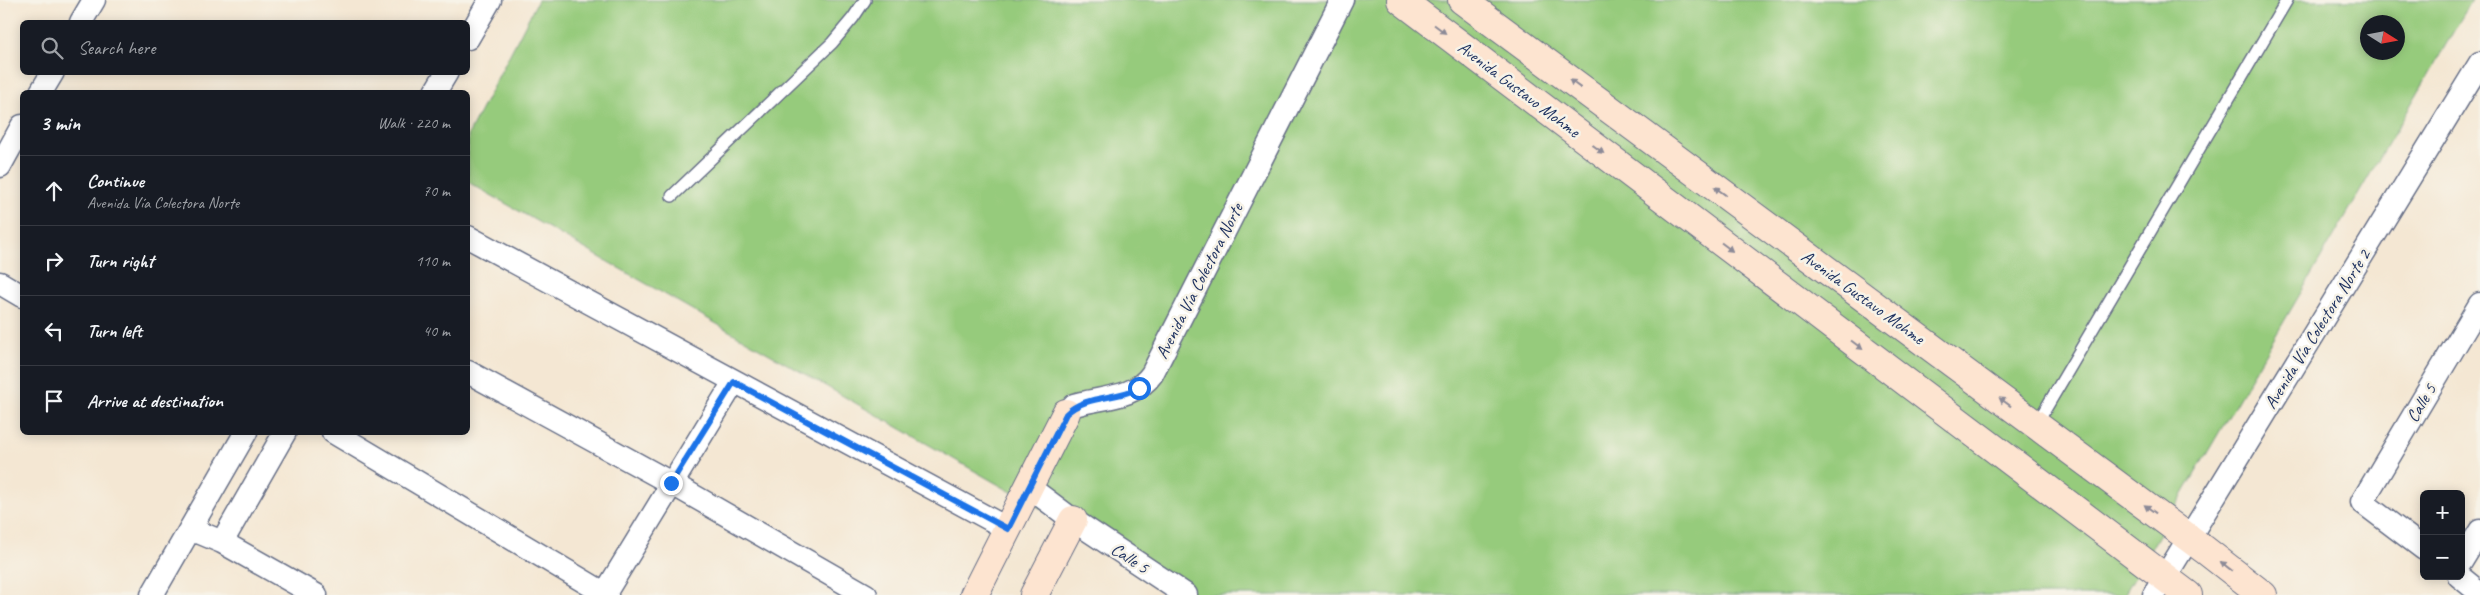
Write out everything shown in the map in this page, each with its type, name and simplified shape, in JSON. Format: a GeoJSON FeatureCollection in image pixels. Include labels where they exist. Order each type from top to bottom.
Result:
{"type":"FeatureCollection","features":[{"type":"Feature","properties":{"kind":"street"},"geometry":{"type":"LineString","coordinates":[[82,20],[94,0]]}},
{"type":"Feature","properties":{"kind":"street"},"geometry":{"type":"LineString","coordinates":[[470,35],[490,0]]}},
{"type":"Feature","properties":{"kind":"street","name":"Avenida Vía Colectora Norte"},"geometry":{"type":"LineString","coordinates":[[974,595],[1066,414],[1074,405],[1129,393],[1139,388],[1149,378],[1342,0]]}},
{"type":"Feature","properties":{"kind":"street","name":"Avenida Gustavo Mohme"},"geometry":{"type":"LineString","coordinates":[[1401,0],[2159,586],[2188,595]]}},
{"type":"Feature","properties":{"kind":"street","name":"Avenida Gustavo Mohme"},"geometry":{"type":"LineString","coordinates":[[1462,0],[2036,424],[2262,595]]}},
{"type":"Feature","properties":{"kind":"street","name":"Avenida Vía Colectora Norte 2"},"geometry":{"type":"LineString","coordinates":[[2159,586],[2480,63]]}},
{"type":"Feature","properties":{"kind":"street"},"geometry":{"type":"LineString","coordinates":[[42,90],[51,75]]}},
{"type":"Feature","properties":{"kind":"street"},"geometry":{"type":"LineString","coordinates":[[436,90],[445,75]]}},
{"type":"Feature","properties":{"kind":"street"},"geometry":{"type":"LineString","coordinates":[[0,166],[20,130]]}},
{"type":"Feature","properties":{"kind":"street"},"geometry":{"type":"LineString","coordinates":[[470,239],[1008,529]]}},
{"type":"Feature","properties":{"kind":"street"},"geometry":{"type":"LineString","coordinates":[[0,283],[20,295]]}},
{"type":"Feature","properties":{"kind":"street","name":"Calle 5"},"geometry":{"type":"LineString","coordinates":[[2420,546],[2362,502],[2480,304]]}},
{"type":"Feature","properties":{"kind":"street"},"geometry":{"type":"LineString","coordinates":[[470,373],[671,483],[866,595]]}},
{"type":"Feature","properties":{"kind":"street"},"geometry":{"type":"LineString","coordinates":[[338,435],[605,595],[671,483],[734,382]]}},
{"type":"Feature","properties":{"kind":"street"},"geometry":{"type":"LineString","coordinates":[[152,595],[192,529],[244,435]]}},
{"type":"Feature","properties":{"kind":"street"},"geometry":{"type":"LineString","coordinates":[[222,542],[283,435]]}},
{"type":"Feature","properties":{"kind":"street","name":"Calle 5"},"geometry":{"type":"LineString","coordinates":[[1028,488],[1186,595]]}},
{"type":"Feature","properties":{"kind":"street"},"geometry":{"type":"LineString","coordinates":[[1034,595],[1073,520]]}},
{"type":"Feature","properties":{"kind":"street"},"geometry":{"type":"LineString","coordinates":[[192,529],[222,542],[316,595]]}},
{"type":"Feature","properties":{"kind":"street"},"geometry":{"type":"LineString","coordinates":[[2465,555],[2480,531]]}},
{"type":"Feature","properties":{"kind":"street"},"geometry":{"type":"LineString","coordinates":[[2464,580],[2480,593]]}},
{"type":"Feature","properties":{"kind":"lane"},"geometry":{"type":"LineString","coordinates":[[672,196],[832,43],[853,18],[864,0]]}},
{"type":"Feature","properties":{"kind":"lane"},"geometry":{"type":"LineString","coordinates":[[2036,424],[2287,0]]}},
{"type":"Feature","properties":{"kind":"green space"},"geometry":{"type":"Polygon","coordinates":[[[538,0],[2472,0],[2124,595],[1192,595],[470,183],[470,131],[538,0]]]}},
{"type":"Feature","properties":{"kind":"route"},"geometry":{"type":"LineString","coordinates":[[671,483],[734,382],[1008,529],[1066,414],[1074,405],[1129,393],[1139,388]]}}]}
